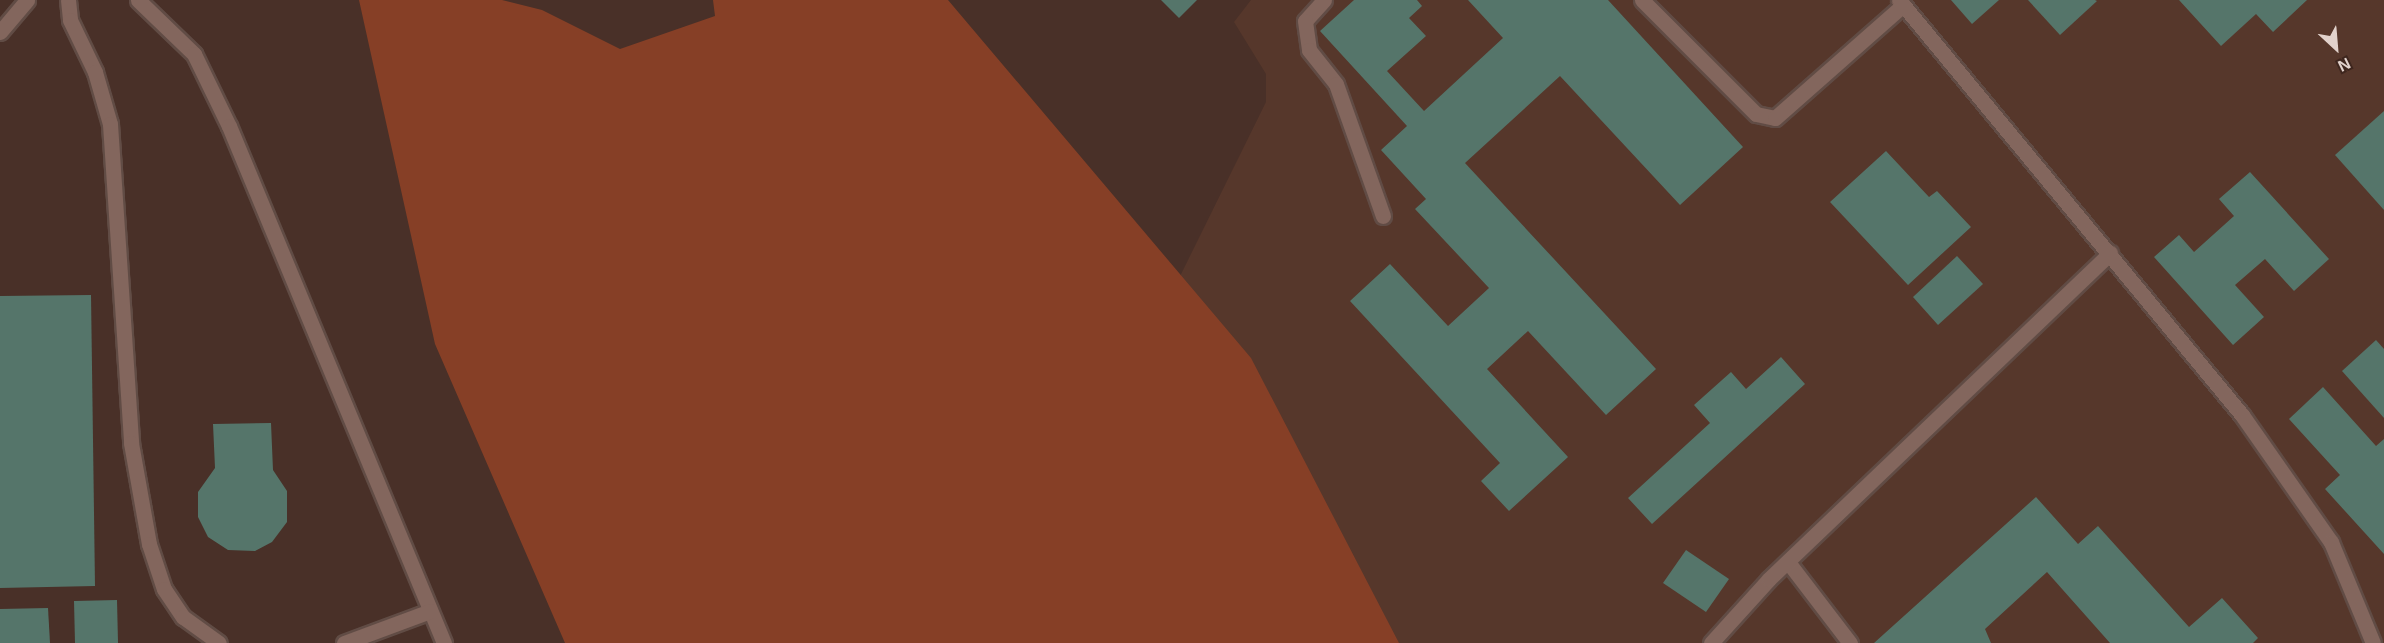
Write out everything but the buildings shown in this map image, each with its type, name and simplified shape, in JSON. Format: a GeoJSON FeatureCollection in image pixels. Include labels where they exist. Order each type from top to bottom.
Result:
{"type":"FeatureCollection","features":[{"type":"Feature","properties":{"kind":"street"},"geometry":{"type":"LineString","coordinates":[[0,33],[27,0]]}},
{"type":"Feature","properties":{"kind":"street"},"geometry":{"type":"LineString","coordinates":[[68,0],[70,20],[95,72],[110,124],[131,443],[149,544],[164,589],[183,617],[219,643]]}},
{"type":"Feature","properties":{"kind":"street"},"geometry":{"type":"LineString","coordinates":[[138,0],[194,54],[229,126],[444,643]]}},
{"type":"Feature","properties":{"kind":"street"},"geometry":{"type":"LineString","coordinates":[[1324,0],[1305,21],[1309,50],[1336,84],[1383,216]]}},
{"type":"Feature","properties":{"kind":"street"},"geometry":{"type":"LineString","coordinates":[[1642,0],[1756,114],[1775,118],[1901,3],[2110,253],[2299,494],[2331,542],[2373,643]]}},
{"type":"Feature","properties":{"kind":"street"},"geometry":{"type":"LineString","coordinates":[[1711,643],[1788,562],[2110,253]]}},
{"type":"Feature","properties":{"kind":"street"},"geometry":{"type":"LineString","coordinates":[[1788,562],[1850,643]]}},
{"type":"Feature","properties":{"kind":"street"},"geometry":{"type":"LineString","coordinates":[[344,643],[430,611]]}},
{"type":"Feature","properties":{"kind":"shaded area"},"geometry":{"type":"Polygon","coordinates":[[[359,0],[502,0],[542,10],[620,49],[715,16],[713,0],[948,0],[1251,358],[1399,643],[565,643],[435,344],[359,0]]]}},
{"type":"Feature","properties":{"kind":"shaded area"},"geometry":{"type":"Polygon","coordinates":[[[1251,0],[2384,0],[2384,643],[999,643],[1266,102],[1266,74],[1234,22],[1251,0]]]}}]}
